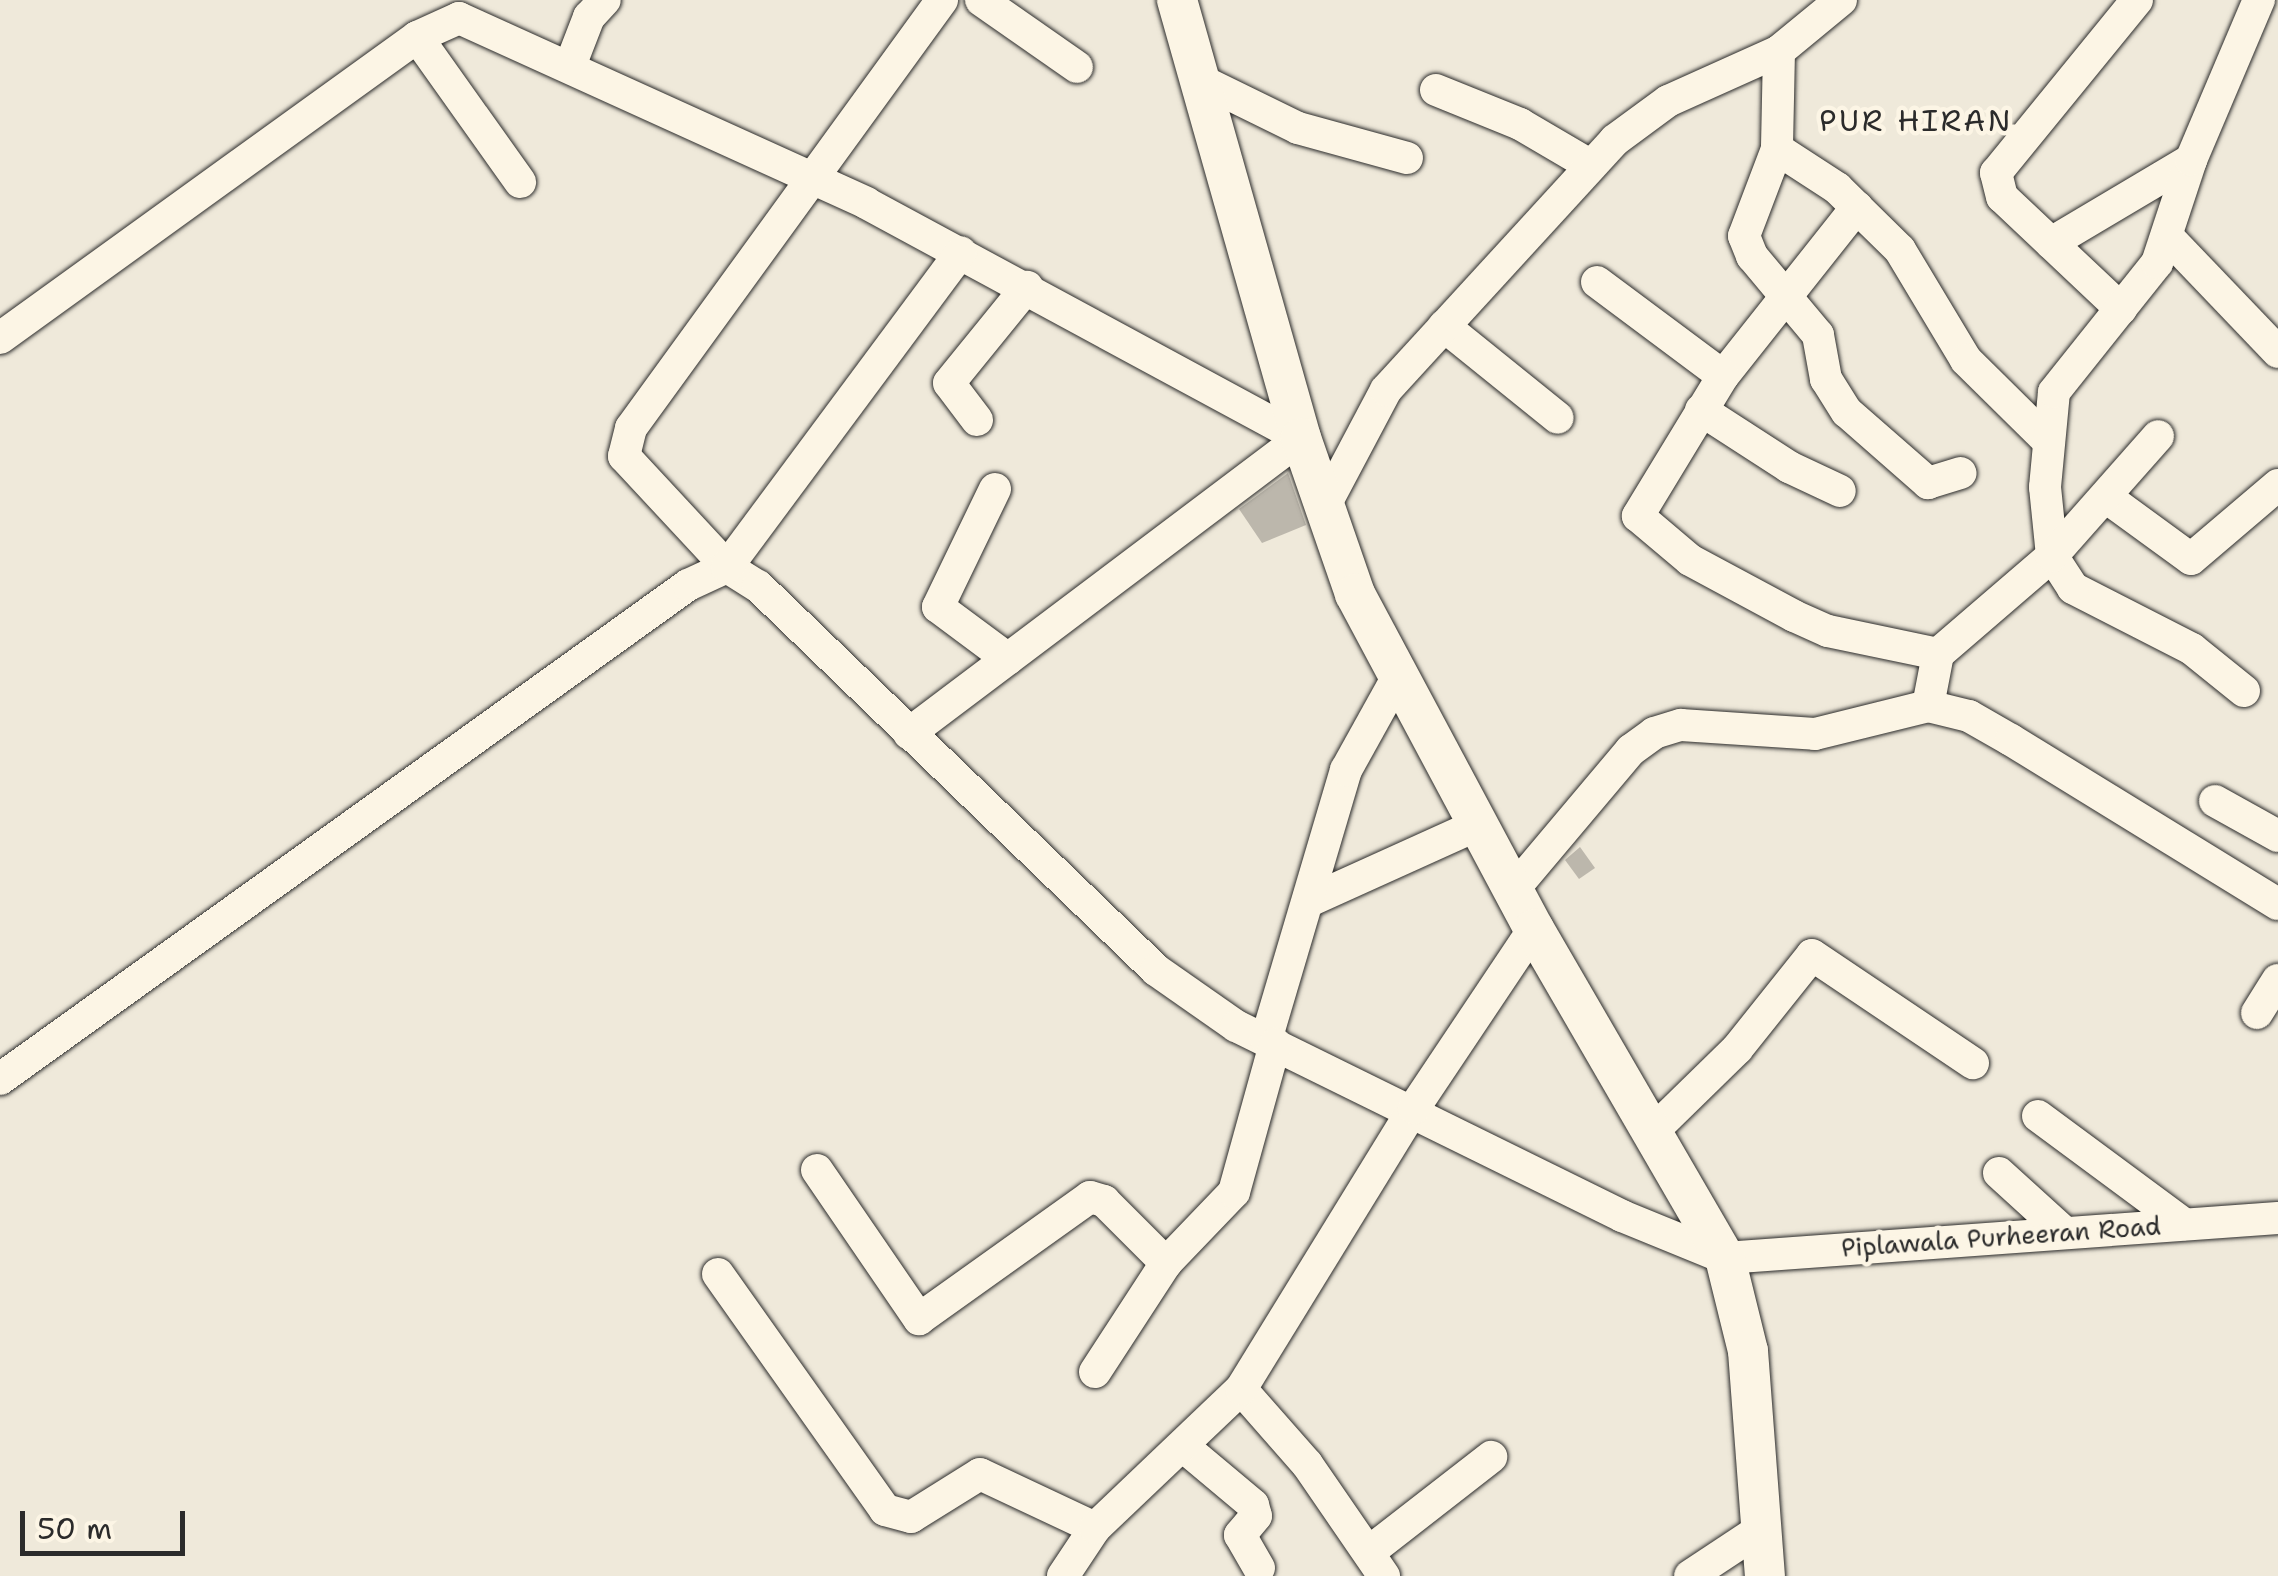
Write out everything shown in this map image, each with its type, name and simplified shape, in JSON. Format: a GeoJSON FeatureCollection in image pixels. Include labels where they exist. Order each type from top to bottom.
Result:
{"type":"FeatureCollection","features":[{"type":"Feature","properties":{"kind":"main road"},"geometry":{"type":"LineString","coordinates":[[1177,0],[1301,438],[1355,594],[1396,678],[1534,929],[1655,1129],[1725,1258],[1748,1351],[1765,1576]]}},
{"type":"Feature","properties":{"kind":"street"},"geometry":{"type":"LineString","coordinates":[[570,66],[589,17],[604,0]]}},
{"type":"Feature","properties":{"kind":"street"},"geometry":{"type":"LineString","coordinates":[[942,0],[624,440],[624,456],[727,567],[758,586],[1192,1001],[1270,1042],[1414,1108],[1622,1216],[1725,1258]]}},
{"type":"Feature","properties":{"kind":"street"},"geometry":{"type":"LineString","coordinates":[[982,0],[1077,67]]}},
{"type":"Feature","properties":{"kind":"street"},"geometry":{"type":"LineString","coordinates":[[1324,507],[1386,390],[1590,166],[1668,101],[1778,50],[1841,0]]}},
{"type":"Feature","properties":{"kind":"street"},"geometry":{"type":"LineString","coordinates":[[2121,309],[2002,197],[1996,173],[2137,0]]}},
{"type":"Feature","properties":{"kind":"street"},"geometry":{"type":"LineString","coordinates":[[2244,691],[2192,649],[2086,600],[2052,556],[2044,527],[2047,440],[2054,392],[2068,367],[2121,309],[2168,238],[2191,160],[2246,7]]}},
{"type":"Feature","properties":{"kind":"street"},"geometry":{"type":"LineString","coordinates":[[0,338],[417,38],[460,18],[570,66],[961,252],[1301,438],[910,733]]}},
{"type":"Feature","properties":{"kind":"street"},"geometry":{"type":"LineString","coordinates":[[417,38],[520,182]]}},
{"type":"Feature","properties":{"kind":"street"},"geometry":{"type":"LineString","coordinates":[[1778,50],[1777,149],[1744,236],[1752,256],[1788,294],[1818,335],[1826,379],[1847,412],[1928,482],[1940,484],[1962,473]]}},
{"type":"Feature","properties":{"kind":"street"},"geometry":{"type":"LineString","coordinates":[[1198,79],[1298,128],[1406,158]]}},
{"type":"Feature","properties":{"kind":"street"},"geometry":{"type":"LineString","coordinates":[[1436,90],[1520,124],[1590,166]]}},
{"type":"Feature","properties":{"kind":"street"},"geometry":{"type":"LineString","coordinates":[[1777,149],[1857,207],[1900,250],[1966,360],[2047,440]]}},
{"type":"Feature","properties":{"kind":"street"},"geometry":{"type":"LineString","coordinates":[[2052,243],[2191,160]]}},
{"type":"Feature","properties":{"kind":"street"},"geometry":{"type":"LineString","coordinates":[[1857,207],[1723,376],[1641,502],[1638,516],[1644,528],[1716,575],[1828,632],[1938,654]]}},
{"type":"Feature","properties":{"kind":"street"},"geometry":{"type":"LineString","coordinates":[[2168,238],[2278,352]]}},
{"type":"Feature","properties":{"kind":"street"},"geometry":{"type":"LineString","coordinates":[[0,1078],[688,585],[727,567],[961,252]]}},
{"type":"Feature","properties":{"kind":"street"},"geometry":{"type":"LineString","coordinates":[[1597,282],[1723,376]]}},
{"type":"Feature","properties":{"kind":"street"},"geometry":{"type":"LineString","coordinates":[[978,420],[949,384],[1027,287]]}},
{"type":"Feature","properties":{"kind":"street"},"geometry":{"type":"LineString","coordinates":[[1444,326],[1558,418]]}},
{"type":"Feature","properties":{"kind":"street"},"geometry":{"type":"LineString","coordinates":[[1701,410],[1789,467],[1840,491]]}},
{"type":"Feature","properties":{"kind":"street"},"geometry":{"type":"LineString","coordinates":[[1928,706],[1938,654],[2052,556],[2158,436]]}},
{"type":"Feature","properties":{"kind":"street"},"geometry":{"type":"LineString","coordinates":[[2106,497],[2191,559],[2278,485]]}},
{"type":"Feature","properties":{"kind":"street"},"geometry":{"type":"LineString","coordinates":[[995,489],[938,607],[1008,659]]}},
{"type":"Feature","properties":{"kind":"street"},"geometry":{"type":"LineString","coordinates":[[1096,1372],[1166,1263],[1234,1192],[1270,1042],[1346,770],[1396,678]]}},
{"type":"Feature","properties":{"kind":"street"},"geometry":{"type":"LineString","coordinates":[[1514,890],[1631,750],[1654,733],[1682,725],[1815,734],[1928,706],[1983,724],[2278,904]]}},
{"type":"Feature","properties":{"kind":"street"},"geometry":{"type":"LineString","coordinates":[[2215,801],[2278,836]]}},
{"type":"Feature","properties":{"kind":"street"},"geometry":{"type":"LineString","coordinates":[[1309,901],[1477,825]]}},
{"type":"Feature","properties":{"kind":"street"},"geometry":{"type":"LineString","coordinates":[[1063,1576],[1095,1528],[1240,1390],[1414,1108],[1534,929]]}},
{"type":"Feature","properties":{"kind":"street"},"geometry":{"type":"LineString","coordinates":[[1655,1129],[1737,1049],[1812,955],[1973,1063]]}},
{"type":"Feature","properties":{"kind":"street"},"geometry":{"type":"LineString","coordinates":[[2257,1013],[2278,980]]}},
{"type":"Feature","properties":{"kind":"street"},"geometry":{"type":"LineString","coordinates":[[2038,1116],[2184,1224]]}},
{"type":"Feature","properties":{"kind":"street"},"geometry":{"type":"LineString","coordinates":[[817,1170],[919,1319],[1090,1198],[1104,1201],[1166,1263]]}},
{"type":"Feature","properties":{"kind":"street"},"geometry":{"type":"LineString","coordinates":[[1999,1172],[2065,1233]]}},
{"type":"Feature","properties":{"kind":"street","name":"Piplawala Purheeran Road"},"geometry":{"type":"LineString","coordinates":[[1725,1258],[2278,1218]]}},
{"type":"Feature","properties":{"kind":"street"},"geometry":{"type":"LineString","coordinates":[[718,1274],[885,1510],[910,1517],[980,1474],[1095,1528]]}},
{"type":"Feature","properties":{"kind":"street"},"geometry":{"type":"LineString","coordinates":[[1240,1390],[1307,1464],[1376,1564],[1491,1458]]}},
{"type":"Feature","properties":{"kind":"street"},"geometry":{"type":"LineString","coordinates":[[1184,1446],[1253,1505],[1256,1516],[1240,1534],[1258,1568]]}},
{"type":"Feature","properties":{"kind":"street"},"geometry":{"type":"LineString","coordinates":[[1690,1576],[1764,1527]]}},
{"type":"Feature","properties":{"kind":"building"},"geometry":{"type":"Polygon","coordinates":[[[1288,473],[1306,525],[1262,543],[1239,509],[1288,473]]]}},
{"type":"Feature","properties":{"kind":"building"},"geometry":{"type":"Polygon","coordinates":[[[1580,847],[1595,868],[1579,879],[1565,860],[1580,847]]]}},
{"type":"Feature","properties":{"kind":"district","name":"PUR HIRAN"},"geometry":{"type":"Point","coordinates":[1916,121]}}]}
